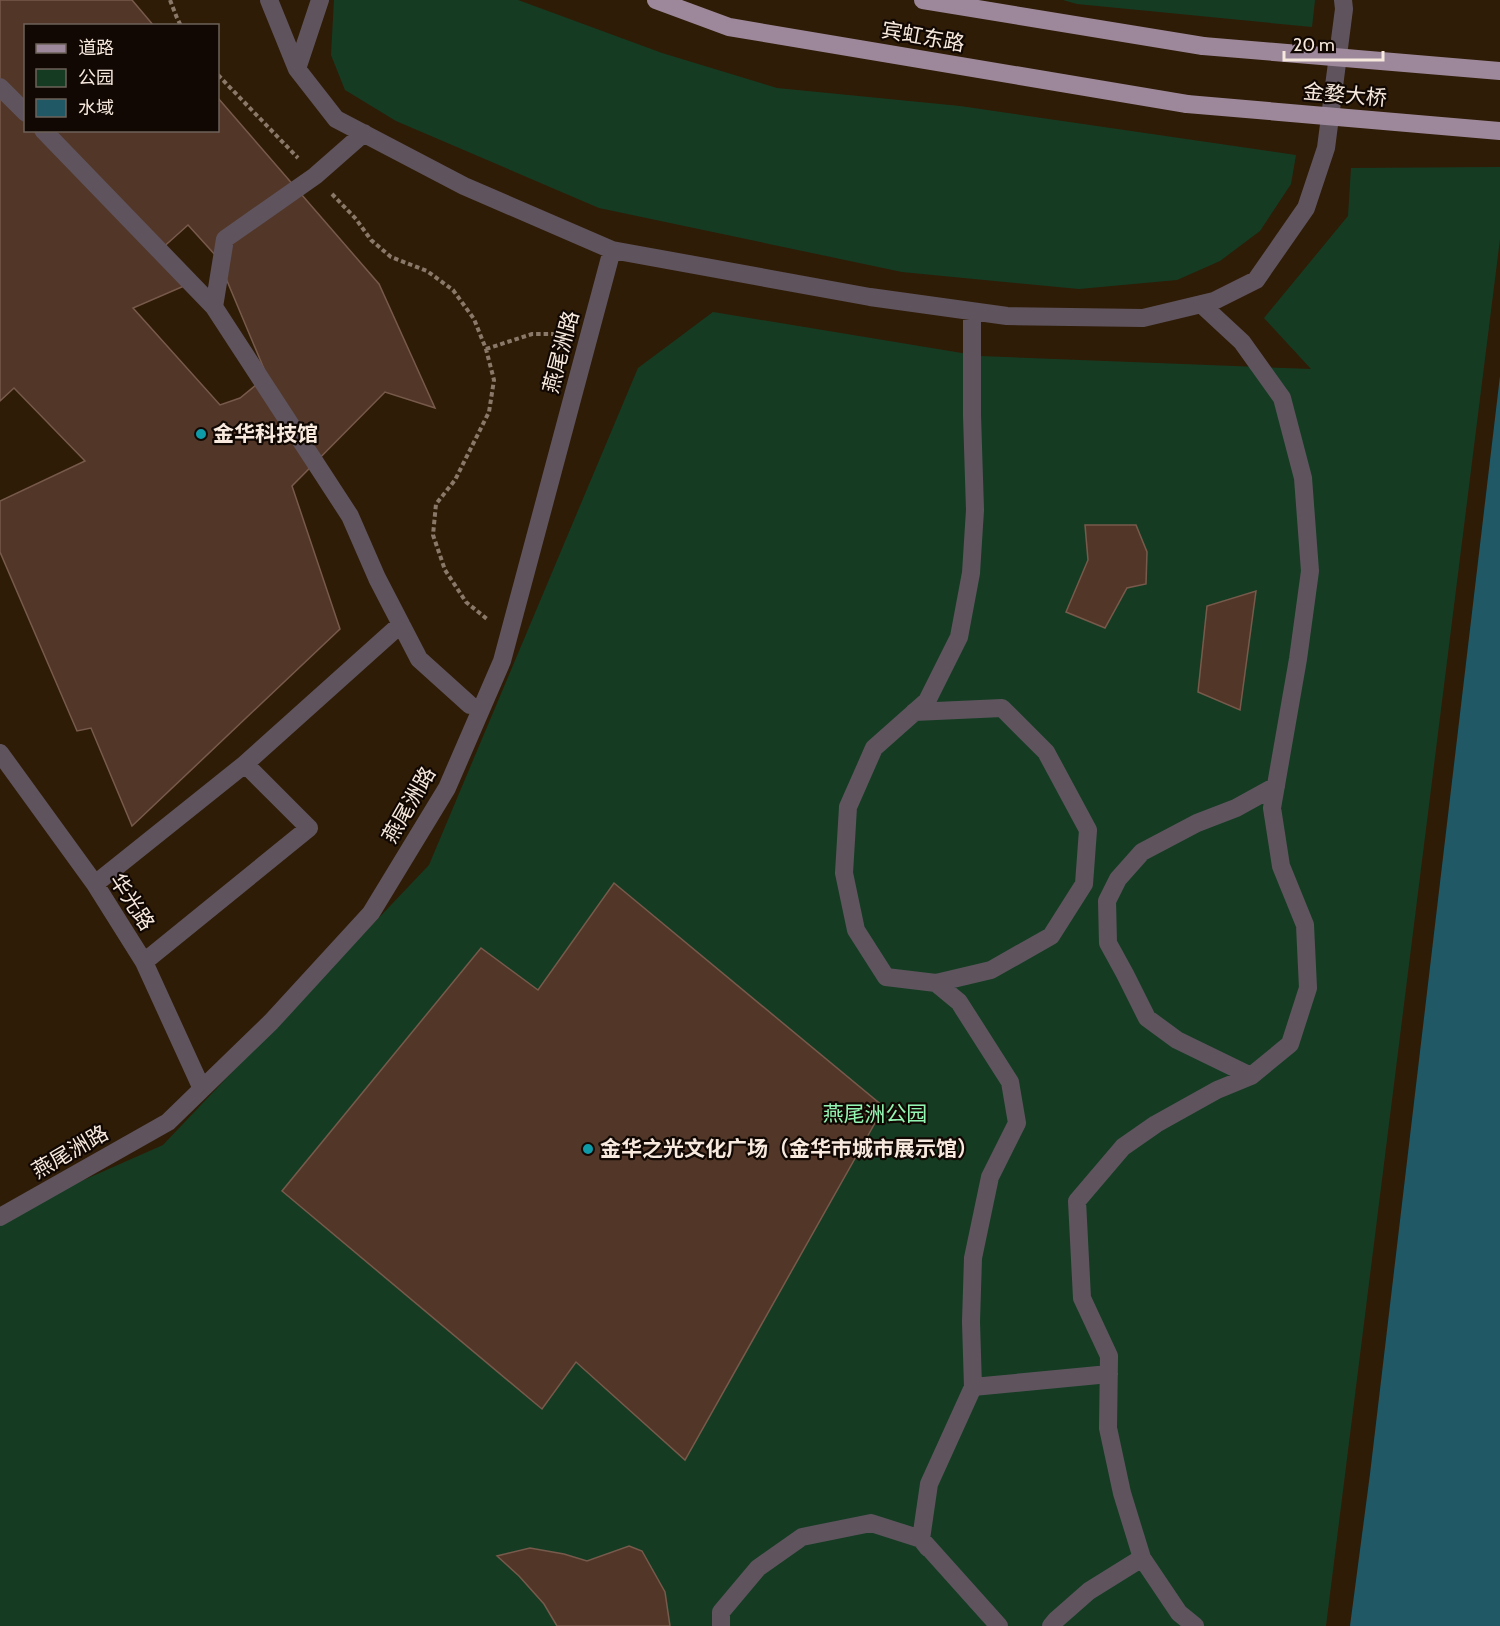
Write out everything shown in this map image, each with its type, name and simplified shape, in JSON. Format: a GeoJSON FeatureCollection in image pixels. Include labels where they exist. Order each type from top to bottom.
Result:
{"type":"FeatureCollection","features":[{"type":"Feature","properties":{"kind":"main road","name":"宾虹东路"},"geometry":{"type":"LineString","coordinates":[[656,0],[729,27],[1187,104]]}},
{"type":"Feature","properties":{"kind":"main road","name":"宾虹东路"},"geometry":{"type":"LineString","coordinates":[[923,0],[1203,45]]}},
{"type":"Feature","properties":{"kind":"main road","name":"金婺大桥"},"geometry":{"type":"LineString","coordinates":[[1203,45],[1500,71]]}},
{"type":"Feature","properties":{"kind":"main road","name":"金婺大桥"},"geometry":{"type":"LineString","coordinates":[[1187,104],[1500,131]]}},
{"type":"Feature","properties":{"kind":"street"},"geometry":{"type":"LineString","coordinates":[[268,0],[297,69],[336,119],[464,186],[612,250],[870,297],[1007,316],[1143,318],[1214,301],[1256,280],[1306,208],[1326,148],[1344,9],[1343,0]]}},
{"type":"Feature","properties":{"kind":"street"},"geometry":{"type":"LineString","coordinates":[[297,69],[320,0]]}},
{"type":"Feature","properties":{"kind":"street"},"geometry":{"type":"LineString","coordinates":[[0,87],[24,111]]}},
{"type":"Feature","properties":{"kind":"street"},"geometry":{"type":"LineString","coordinates":[[45,132],[214,307],[350,516],[377,578],[419,659],[470,705]]}},
{"type":"Feature","properties":{"kind":"street"},"geometry":{"type":"LineString","coordinates":[[214,307],[225,239],[315,176],[364,134]]}},
{"type":"Feature","properties":{"kind":"street","name":"燕尾洲路"},"geometry":{"type":"LineString","coordinates":[[0,1217],[168,1122],[271,1022],[371,913],[447,788],[502,661],[612,250]]}},
{"type":"Feature","properties":{"kind":"street"},"geometry":{"type":"LineString","coordinates":[[1196,1626],[1179,1613],[1142,1558],[1122,1493],[1108,1428],[1109,1356],[1082,1298],[1077,1201],[1123,1147],[1156,1124],[1217,1090],[1251,1076],[1290,1044],[1308,988],[1305,925],[1281,866],[1272,808],[1298,659],[1310,571],[1304,478],[1282,398],[1242,342],[1201,304]]}},
{"type":"Feature","properties":{"kind":"street"},"geometry":{"type":"LineString","coordinates":[[914,712],[1002,708],[1046,752],[1088,830],[1084,884],[1051,936],[991,970],[936,983],[886,977],[856,930],[844,873],[848,807],[874,748],[914,712],[927,701],[959,637],[971,573],[975,510],[972,311]]}},
{"type":"Feature","properties":{"kind":"street"},"geometry":{"type":"LineString","coordinates":[[95,884],[245,764],[401,624]]}},
{"type":"Feature","properties":{"kind":"street","name":"华光路"},"geometry":{"type":"LineString","coordinates":[[0,753],[95,884],[144,962],[202,1089]]}},
{"type":"Feature","properties":{"kind":"street"},"geometry":{"type":"LineString","coordinates":[[144,962],[309,828],[245,764]]}},
{"type":"Feature","properties":{"kind":"street"},"geometry":{"type":"LineString","coordinates":[[1251,1076],[1177,1040],[1147,1018],[1108,943],[1107,901],[1118,879],[1142,852],[1197,823],[1236,808],[1276,786]]}},
{"type":"Feature","properties":{"kind":"street"},"geometry":{"type":"LineString","coordinates":[[936,983],[959,1002],[1010,1082],[1017,1122],[990,1177],[973,1258],[971,1322],[973,1387],[929,1484],[921,1539],[959,1586],[987,1626]]}},
{"type":"Feature","properties":{"kind":"street"},"geometry":{"type":"LineString","coordinates":[[973,1387],[1109,1374]]}},
{"type":"Feature","properties":{"kind":"street"},"geometry":{"type":"LineString","coordinates":[[721,1626],[721,1612],[758,1568],[802,1538],[871,1523],[921,1539],[999,1626]]}},
{"type":"Feature","properties":{"kind":"street"},"geometry":{"type":"LineString","coordinates":[[1052,1626],[1089,1591],[1142,1558]]}},
{"type":"Feature","properties":{"kind":"path"},"geometry":{"type":"LineString","coordinates":[[170,0],[180,24]]}},
{"type":"Feature","properties":{"kind":"path"},"geometry":{"type":"LineString","coordinates":[[219,76],[356,219],[371,240],[391,257],[427,271],[453,290],[474,319],[486,349],[494,380],[489,412],[456,480],[436,504],[433,535],[446,570],[466,602],[484,617],[510,628]]}},
{"type":"Feature","properties":{"kind":"path"},"geometry":{"type":"LineString","coordinates":[[486,349],[532,333],[589,334]]}},
{"type":"Feature","properties":{"kind":"green space"},"geometry":{"type":"Polygon","coordinates":[[[334,0],[518,0],[662,53],[777,88],[960,106],[1296,155],[1291,184],[1260,231],[1220,261],[1177,280],[1079,289],[902,272],[599,208],[396,121],[345,90],[331,55],[334,0]]]}},
{"type":"Feature","properties":{"kind":"green space"},"geometry":{"type":"Polygon","coordinates":[[[1063,0],[1315,0],[1312,27],[1077,4],[1063,0]]]}},
{"type":"Feature","properties":{"kind":"green space","name":"燕尾洲公园"},"geometry":{"type":"Polygon","coordinates":[[[1500,167],[1500,239],[1326,1626],[0,1626],[0,1217],[163,1145],[429,865],[638,368],[713,312],[980,356],[1311,369],[1264,318],[1348,216],[1351,168],[1500,167]]]}},
{"type":"Feature","properties":{"kind":"water"},"geometry":{"type":"Polygon","coordinates":[[[1500,376],[1500,1626],[1350,1626],[1370,1474],[1500,376]]]}},
{"type":"Feature","properties":{"kind":"building","name":"金华科技馆"},"geometry":{"type":"Polygon","coordinates":[[[0,0],[132,0],[152,24],[24,24],[24,132],[219,132],[219,99],[379,284],[435,408],[385,392],[292,486],[340,629],[132,826],[91,728],[77,731],[0,552],[0,501],[85,461],[14,388],[0,401],[0,0]],[[188,225],[159,251],[191,283],[133,308],[220,405],[240,398],[267,376],[217,257],[188,225]]]}},
{"type":"Feature","properties":{"kind":"building"},"geometry":{"type":"Polygon","coordinates":[[[1085,525],[1136,525],[1147,552],[1146,584],[1127,588],[1105,628],[1066,612],[1088,560],[1085,525]]]}},
{"type":"Feature","properties":{"kind":"building"},"geometry":{"type":"Polygon","coordinates":[[[1256,591],[1240,710],[1198,692],[1207,606],[1256,591]]]}},
{"type":"Feature","properties":{"kind":"building","name":"金华之光文化广场（金华市城市展示馆）"},"geometry":{"type":"Polygon","coordinates":[[[614,883],[884,1107],[685,1460],[576,1362],[542,1409],[282,1191],[481,948],[538,990],[614,883]]]}},
{"type":"Feature","properties":{"kind":"building"},"geometry":{"type":"Polygon","coordinates":[[[629,1546],[642,1551],[665,1592],[670,1626],[557,1626],[544,1604],[497,1556],[530,1548],[587,1561],[629,1546]]]}},
{"type":"Feature","properties":{"kind":"place","name":"金华科技馆"},"geometry":{"type":"Point","coordinates":[201,434]}},
{"type":"Feature","properties":{"kind":"place","name":"金华之光文化广场（金华市城市展示馆）"},"geometry":{"type":"Point","coordinates":[588,1149]}}]}
